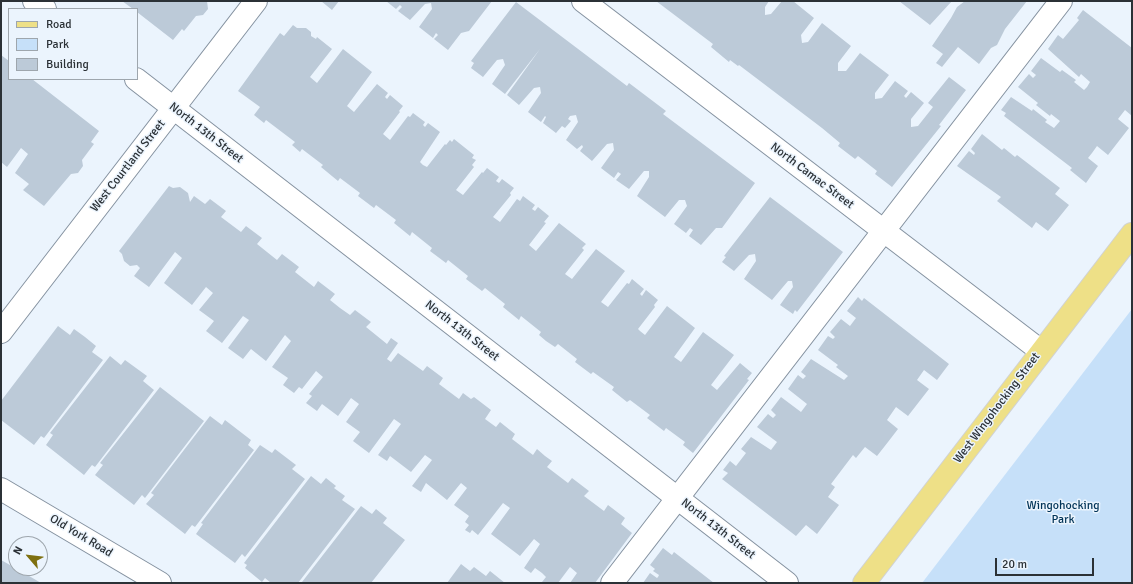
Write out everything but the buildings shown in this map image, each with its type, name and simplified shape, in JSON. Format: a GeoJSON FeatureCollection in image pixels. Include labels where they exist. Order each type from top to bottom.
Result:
{"type":"FeatureCollection","features":[{"type":"Feature","properties":{"kind":"main road","name":"West Wingohocking Street"},"geometry":{"type":"LineString","coordinates":[[864,583],[1132,234]]}},
{"type":"Feature","properties":{"kind":"street"},"geometry":{"type":"LineString","coordinates":[[34,1],[44,8]]}},
{"type":"Feature","properties":{"kind":"street","name":"West Courtland Street"},"geometry":{"type":"LineString","coordinates":[[1,332],[256,1]]}},
{"type":"Feature","properties":{"kind":"street","name":"North Camac Street"},"geometry":{"type":"LineString","coordinates":[[583,1],[1041,351]]}},
{"type":"Feature","properties":{"kind":"street"},"geometry":{"type":"LineString","coordinates":[[612,583],[1061,1]]}},
{"type":"Feature","properties":{"kind":"street","name":"North 13th Street"},"geometry":{"type":"LineString","coordinates":[[137,80],[787,583]]}},
{"type":"Feature","properties":{"kind":"street","name":"Old York Road"},"geometry":{"type":"LineString","coordinates":[[1,488],[160,583]]}},
{"type":"Feature","properties":{"kind":"green space","name":"Wingohocking Park"},"geometry":{"type":"Polygon","coordinates":[[[1132,309],[1132,583],[922,583],[1132,309]]]}}]}
